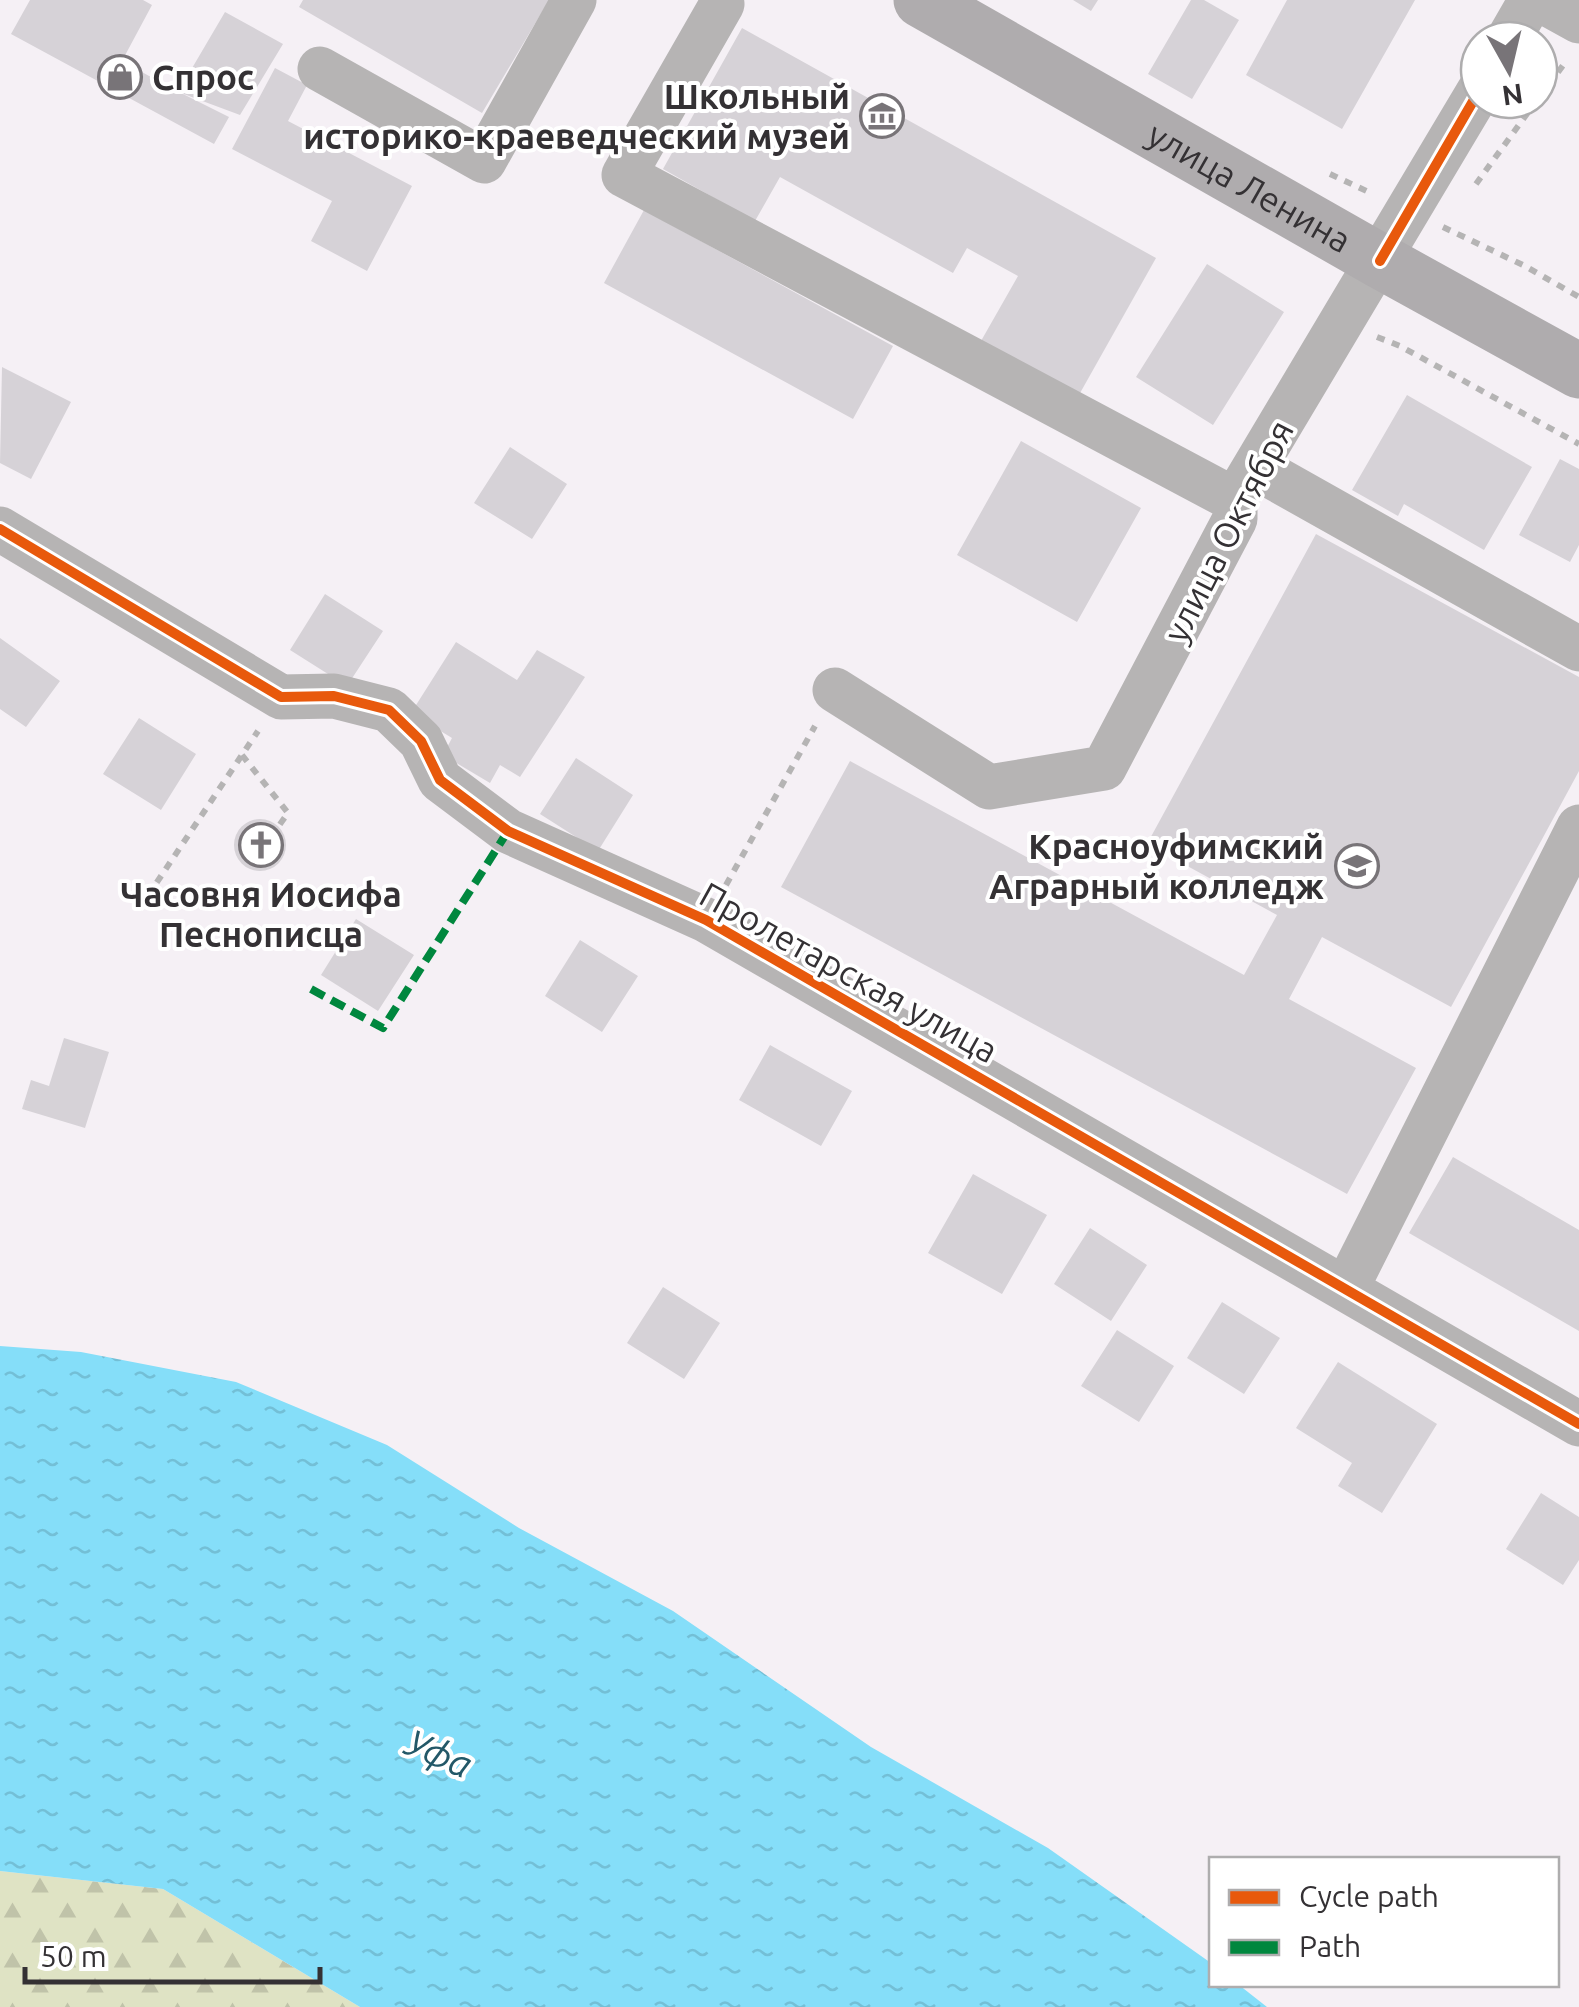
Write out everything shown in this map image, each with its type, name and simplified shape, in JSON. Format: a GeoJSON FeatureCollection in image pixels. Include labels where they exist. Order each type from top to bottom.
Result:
{"type":"FeatureCollection","features":[{"type":"Feature","properties":{"kind":"main road","name":"улица Ленина"},"geometry":{"type":"LineString","coordinates":[[921,0],[1579,371]]}},
{"type":"Feature","properties":{"kind":"street"},"geometry":{"type":"LineString","coordinates":[[320,69],[484,161],[574,0]]}},
{"type":"Feature","properties":{"kind":"street"},"geometry":{"type":"LineString","coordinates":[[1541,0],[1574,39]]}},
{"type":"Feature","properties":{"kind":"street"},"geometry":{"type":"LineString","coordinates":[[722,4],[624,174],[1579,649]]}},
{"type":"Feature","properties":{"kind":"street","name":"улица Октября"},"geometry":{"type":"LineString","coordinates":[[835,690],[990,786],[1104,768],[1235,519],[1245,484],[1462,120]]}},
{"type":"Feature","properties":{"kind":"street"},"geometry":{"type":"LineString","coordinates":[[0,529],[281,697]]}},
{"type":"Feature","properties":{"kind":"street","name":"Пролетарская улица"},"geometry":{"type":"LineString","coordinates":[[281,697],[334,696],[389,710],[421,740],[440,780],[508,831],[706,920],[1579,1424]]}},
{"type":"Feature","properties":{"kind":"street"},"geometry":{"type":"LineString","coordinates":[[1346,1289],[1579,827]]}},
{"type":"Feature","properties":{"kind":"path"},"geometry":{"type":"LineString","coordinates":[[1559,64],[1574,39]]}},
{"type":"Feature","properties":{"kind":"path"},"geometry":{"type":"LineString","coordinates":[[1342,323],[1400,346],[1579,444]]}},
{"type":"Feature","properties":{"kind":"path"},"geometry":{"type":"LineString","coordinates":[[706,920],[835,690]]}},
{"type":"Feature","properties":{"kind":"path"},"geometry":{"type":"LineString","coordinates":[[139,909],[281,697]]}},
{"type":"Feature","properties":{"kind":"path"},"geometry":{"type":"LineString","coordinates":[[242,755],[288,812],[278,827]]}},
{"type":"Feature","properties":{"kind":"green space"},"geometry":{"type":"Polygon","coordinates":[[[0,1871],[163,1889],[360,2007],[0,2007],[0,1871]]]}},
{"type":"Feature","properties":{"kind":"water","name":"Уфа"},"geometry":{"type":"Polygon","coordinates":[[[0,1346],[81,1352],[236,1382],[387,1445],[519,1528],[673,1611],[871,1747],[1048,1848],[1209,1962],[1209,1987],[1242,1987],[1267,2007],[360,2007],[163,1889],[0,1871],[0,1346]]]}},
{"type":"Feature","properties":{"kind":"building","name":"Спрос"},"geometry":{"type":"Polygon","coordinates":[[[30,0],[143,0],[152,5],[122,61],[178,92],[225,12],[283,44],[240,115],[181,93],[229,117],[214,144],[11,34],[30,0]]]}},
{"type":"Feature","properties":{"kind":"building"},"geometry":{"type":"Polygon","coordinates":[[[303,0],[549,0],[482,113],[299,7],[303,0]]]}},
{"type":"Feature","properties":{"kind":"building"},"geometry":{"type":"Polygon","coordinates":[[[1073,0],[1098,0],[1091,11],[1073,0]]]}},
{"type":"Feature","properties":{"kind":"building"},"geometry":{"type":"Polygon","coordinates":[[[1191,0],[1204,0],[1239,20],[1192,99],[1148,74],[1191,0]]]}},
{"type":"Feature","properties":{"kind":"building"},"geometry":{"type":"Polygon","coordinates":[[[1287,0],[1415,0],[1342,129],[1246,75],[1287,0]]]}},
{"type":"Feature","properties":{"kind":"building"},"geometry":{"type":"Polygon","coordinates":[[[742,28],[1156,258],[1075,402],[977,348],[1018,276],[967,248],[953,273],[780,177],[755,221],[663,169],[742,28]]]}},
{"type":"Feature","properties":{"kind":"building"},"geometry":{"type":"Polygon","coordinates":[[[275,68],[307,85],[288,121],[412,186],[367,271],[311,241],[332,201],[232,149],[275,68]]]}},
{"type":"Feature","properties":{"kind":"building"},"geometry":{"type":"Polygon","coordinates":[[[644,210],[893,346],[853,419],[604,283],[644,210]]]}},
{"type":"Feature","properties":{"kind":"building"},"geometry":{"type":"Polygon","coordinates":[[[1207,264],[1284,312],[1213,425],[1136,377],[1207,264]]]}},
{"type":"Feature","properties":{"kind":"building"},"geometry":{"type":"Polygon","coordinates":[[[2,367],[71,402],[31,479],[0,463],[2,367]]]}},
{"type":"Feature","properties":{"kind":"building"},"geometry":{"type":"Polygon","coordinates":[[[1407,395],[1532,467],[1484,550],[1404,504],[1398,516],[1352,490],[1407,395]]]}},
{"type":"Feature","properties":{"kind":"building"},"geometry":{"type":"Polygon","coordinates":[[[1021,441],[1141,508],[1077,622],[957,555],[1021,441]]]}},
{"type":"Feature","properties":{"kind":"building"},"geometry":{"type":"Polygon","coordinates":[[[510,447],[567,484],[532,539],[474,503],[510,447]]]}},
{"type":"Feature","properties":{"kind":"building"},"geometry":{"type":"Polygon","coordinates":[[[1560,459],[1579,469],[1579,545],[1570,562],[1519,535],[1560,459]]]}},
{"type":"Feature","properties":{"kind":"building","name":"Красноуфимский Аграрный колледж"},"geometry":{"type":"Polygon","coordinates":[[[1316,534],[1579,677],[1579,771],[1451,1007],[1322,937],[1289,999],[1416,1068],[1347,1194],[781,887],[850,761],[1244,975],[1277,915],[1147,844],[1316,534]]]}},
{"type":"Feature","properties":{"kind":"building"},"geometry":{"type":"Polygon","coordinates":[[[325,594],[383,631],[347,686],[290,650],[325,594]]]}},
{"type":"Feature","properties":{"kind":"building"},"geometry":{"type":"Polygon","coordinates":[[[0,638],[60,681],[26,727],[0,709],[0,638]]]}},
{"type":"Feature","properties":{"kind":"building"},"geometry":{"type":"Polygon","coordinates":[[[456,642],[517,680],[537,650],[585,677],[520,777],[500,765],[490,783],[443,755],[452,738],[411,713],[456,642]]]}},
{"type":"Feature","properties":{"kind":"building"},"geometry":{"type":"Polygon","coordinates":[[[139,718],[196,754],[161,810],[103,774],[139,718]]]}},
{"type":"Feature","properties":{"kind":"building"},"geometry":{"type":"Polygon","coordinates":[[[576,758],[633,795],[598,851],[540,814],[576,758]]]}},
{"type":"Feature","properties":{"kind":"building","name":"Часовня Иосифа Песнописца"},"geometry":{"type":"Polygon","coordinates":[[[260,819],[278,827],[286,845],[278,863],[260,871],[242,863],[234,845],[242,827],[260,819]]]}},
{"type":"Feature","properties":{"kind":"building"},"geometry":{"type":"Polygon","coordinates":[[[356,919],[414,955],[378,1011],[321,975],[356,919]]]}},
{"type":"Feature","properties":{"kind":"building"},"geometry":{"type":"Polygon","coordinates":[[[580,940],[638,976],[602,1032],[545,996],[580,940]]]}},
{"type":"Feature","properties":{"kind":"building"},"geometry":{"type":"Polygon","coordinates":[[[64,1038],[109,1052],[85,1128],[22,1109],[31,1080],[49,1086],[64,1038]]]}},
{"type":"Feature","properties":{"kind":"building"},"geometry":{"type":"Polygon","coordinates":[[[770,1045],[852,1091],[821,1146],[739,1100],[770,1045]]]}},
{"type":"Feature","properties":{"kind":"building"},"geometry":{"type":"Polygon","coordinates":[[[1453,1157],[1579,1230],[1579,1331],[1409,1233],[1453,1157]]]}},
{"type":"Feature","properties":{"kind":"building"},"geometry":{"type":"Polygon","coordinates":[[[973,1174],[1047,1215],[1002,1294],[928,1253],[973,1174]]]}},
{"type":"Feature","properties":{"kind":"building"},"geometry":{"type":"Polygon","coordinates":[[[1090,1228],[1147,1265],[1111,1321],[1054,1284],[1090,1228]]]}},
{"type":"Feature","properties":{"kind":"building"},"geometry":{"type":"Polygon","coordinates":[[[663,1287],[720,1323],[684,1379],[627,1343],[663,1287]]]}},
{"type":"Feature","properties":{"kind":"building"},"geometry":{"type":"Polygon","coordinates":[[[1222,1302],[1280,1338],[1244,1394],[1187,1358],[1222,1302]]]}},
{"type":"Feature","properties":{"kind":"building"},"geometry":{"type":"Polygon","coordinates":[[[1117,1330],[1174,1366],[1139,1422],[1081,1386],[1117,1330]]]}},
{"type":"Feature","properties":{"kind":"building"},"geometry":{"type":"Polygon","coordinates":[[[1338,1362],[1437,1424],[1382,1513],[1338,1486],[1352,1463],[1296,1428],[1338,1362]]]}},
{"type":"Feature","properties":{"kind":"building"},"geometry":{"type":"Polygon","coordinates":[[[1541,1493],[1579,1517],[1579,1560],[1563,1585],[1506,1549],[1541,1493]]]}},
{"type":"Feature","properties":{"kind":"marked path"},"geometry":{"type":"LineString","coordinates":[[311,989],[383,1028],[508,831]]}},
{"type":"Feature","properties":{"kind":"cycle path"},"geometry":{"type":"LineString","coordinates":[[1380,261],[1462,120]]}},
{"type":"Feature","properties":{"kind":"cycle path"},"geometry":{"type":"LineString","coordinates":[[0,529],[281,697],[334,696],[389,710],[421,741],[440,780],[508,831],[706,920],[1579,1424]]}},
{"type":"Feature","properties":{"kind":"place","name":"Спрос"},"geometry":{"type":"Point","coordinates":[120,77]}},
{"type":"Feature","properties":{"kind":"place","name":"Школьный историко-краеведческий музей"},"geometry":{"type":"Point","coordinates":[882,116]}},
{"type":"Feature","properties":{"kind":"place","name":"Часовня Иосифа Песнописца"},"geometry":{"type":"Point","coordinates":[261,845]}},
{"type":"Feature","properties":{"kind":"place","name":"Красноуфимский Аграрный колледж"},"geometry":{"type":"Point","coordinates":[1357,866]}}]}
